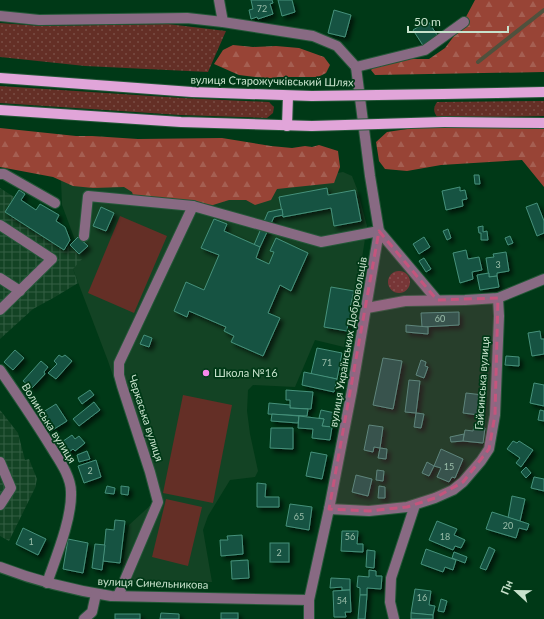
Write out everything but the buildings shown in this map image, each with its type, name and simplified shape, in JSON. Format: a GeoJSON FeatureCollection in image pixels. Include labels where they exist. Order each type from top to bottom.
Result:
{"type":"FeatureCollection","features":[{"type":"Feature","properties":{"kind":"main road","name":"вулиця Старожучківський Шлях"},"geometry":{"type":"LineString","coordinates":[[0,78],[176,91],[288,96],[544,92]]}},
{"type":"Feature","properties":{"kind":"main road"},"geometry":{"type":"LineString","coordinates":[[287,126],[288,96]]}},
{"type":"Feature","properties":{"kind":"main road"},"geometry":{"type":"LineString","coordinates":[[0,110],[181,122],[287,126],[444,122],[544,123]]}},
{"type":"Feature","properties":{"kind":"street"},"geometry":{"type":"LineString","coordinates":[[219,0],[223,22]]}},
{"type":"Feature","properties":{"kind":"street"},"geometry":{"type":"LineString","coordinates":[[0,16],[39,20],[187,18],[223,22],[313,36],[337,46],[356,67],[425,50],[464,22]]}},
{"type":"Feature","properties":{"kind":"street","name":"вулиця Українських Добровольців"},"geometry":{"type":"LineString","coordinates":[[310,619],[309,600],[329,509],[367,308],[379,231],[370,176],[356,67]]}},
{"type":"Feature","properties":{"kind":"street"},"geometry":{"type":"LineString","coordinates":[[0,174],[4,174],[54,204]]}},
{"type":"Feature","properties":{"kind":"street"},"geometry":{"type":"LineString","coordinates":[[84,236],[88,196],[193,206],[320,242],[379,231],[438,300]]}},
{"type":"Feature","properties":{"kind":"street","name":"Черкаська вулиця"},"geometry":{"type":"LineString","coordinates":[[118,596],[158,502],[150,472],[122,386],[119,375],[119,363],[193,206]]}},
{"type":"Feature","properties":{"kind":"street"},"geometry":{"type":"LineString","coordinates":[[0,225],[52,259],[0,310]]}},
{"type":"Feature","properties":{"kind":"street"},"geometry":{"type":"LineString","coordinates":[[0,278],[20,291]]}},
{"type":"Feature","properties":{"kind":"street"},"geometry":{"type":"LineString","coordinates":[[367,308],[395,302],[498,298],[544,279]]}},
{"type":"Feature","properties":{"kind":"street","name":"Гайсинська вулиця"},"geometry":{"type":"LineString","coordinates":[[329,509],[369,511],[407,508],[453,490],[463,482],[482,461],[488,449],[495,415],[499,316],[498,298]]}},
{"type":"Feature","properties":{"kind":"street","name":"Волинська вулиця"},"geometry":{"type":"LineString","coordinates":[[1,375],[30,412],[66,472],[71,490],[71,503],[64,534],[47,584]]}},
{"type":"Feature","properties":{"kind":"street"},"geometry":{"type":"LineString","coordinates":[[0,462],[11,488],[0,505]]}},
{"type":"Feature","properties":{"kind":"street"},"geometry":{"type":"LineString","coordinates":[[394,619],[390,602],[391,578],[415,505]]}},
{"type":"Feature","properties":{"kind":"street","name":"вулиця Синельникова"},"geometry":{"type":"LineString","coordinates":[[0,567],[47,584],[96,594],[118,596],[309,600]]}},
{"type":"Feature","properties":{"kind":"street"},"geometry":{"type":"LineString","coordinates":[[84,619],[92,612],[96,594]]}},
{"type":"Feature","properties":{"kind":"highlighted area"},"geometry":{"type":"Polygon","coordinates":[[[379,231],[437,300],[498,298],[495,415],[489,449],[463,482],[435,498],[407,507],[369,511],[329,509],[379,231]]]}},
{"type":"Feature","properties":{"kind":"shaded area"},"geometry":{"type":"Polygon","coordinates":[[[0,23],[41,26],[168,24],[226,31],[208,72],[85,66],[0,57],[0,23]]]}},
{"type":"Feature","properties":{"kind":"shaded area"},"geometry":{"type":"Polygon","coordinates":[[[0,86],[269,102],[274,107],[273,113],[267,118],[180,115],[0,103],[0,86]]]}},
{"type":"Feature","properties":{"kind":"shaded area"},"geometry":{"type":"Polygon","coordinates":[[[544,101],[544,116],[438,118],[434,110],[437,102],[544,101]]]}},
{"type":"Feature","properties":{"kind":"shaded area","name":"Школа №16"},"geometry":{"type":"Polygon","coordinates":[[[343,172],[352,176],[367,226],[348,348],[315,340],[295,387],[253,385],[248,390],[247,411],[258,471],[255,477],[230,480],[208,516],[203,530],[212,582],[158,584],[120,581],[129,525],[154,502],[108,361],[73,269],[70,245],[75,240],[62,205],[61,180],[211,195],[343,172]]]}},
{"type":"Feature","properties":{"kind":"shaded area"},"geometry":{"type":"Polygon","coordinates":[[[0,188],[14,197],[5,212],[64,250],[70,245],[83,258],[73,269],[78,283],[33,309],[0,339],[0,188]]]}},
{"type":"Feature","properties":{"kind":"shaded area"},"geometry":{"type":"Polygon","coordinates":[[[120,216],[167,236],[134,313],[88,293],[120,216]]]}},
{"type":"Feature","properties":{"kind":"shaded area"},"geometry":{"type":"Polygon","coordinates":[[[399,271],[407,274],[410,282],[407,290],[399,293],[391,290],[388,282],[391,274],[399,271]]]}},
{"type":"Feature","properties":{"kind":"shaded area"},"geometry":{"type":"Polygon","coordinates":[[[183,395],[232,405],[213,503],[163,493],[183,395]]]}},
{"type":"Feature","properties":{"kind":"shaded area"},"geometry":{"type":"Polygon","coordinates":[[[0,410],[18,433],[25,460],[29,459],[37,479],[35,488],[9,541],[0,536],[0,410]]]}},
{"type":"Feature","properties":{"kind":"shaded area"},"geometry":{"type":"Polygon","coordinates":[[[166,499],[202,507],[188,566],[152,557],[166,499]]]}},
{"type":"Feature","properties":{"kind":"green space"},"geometry":{"type":"Polygon","coordinates":[[[475,0],[544,0],[544,72],[375,75],[371,70],[377,63],[403,59],[429,59],[445,48],[460,28],[475,0]]]}},
{"type":"Feature","properties":{"kind":"green space"},"geometry":{"type":"Polygon","coordinates":[[[233,45],[299,48],[324,57],[330,65],[326,73],[318,77],[270,78],[239,75],[214,64],[223,50],[233,45]]]}},
{"type":"Feature","properties":{"kind":"green space"},"geometry":{"type":"Polygon","coordinates":[[[421,127],[544,129],[544,187],[522,160],[441,165],[407,171],[385,169],[379,161],[376,142],[387,132],[421,127]]]}},
{"type":"Feature","properties":{"kind":"green space"},"geometry":{"type":"Polygon","coordinates":[[[0,128],[76,136],[138,139],[222,138],[292,148],[305,146],[312,147],[319,145],[338,151],[340,167],[334,183],[277,189],[271,200],[255,205],[246,200],[229,200],[213,205],[162,202],[145,207],[135,201],[132,192],[124,187],[93,188],[73,186],[53,177],[0,167],[0,128]]]}},
{"type":"Feature","properties":{"kind":"waterway"},"geometry":{"type":"LineString","coordinates":[[478,62],[544,10]]}},
{"type":"Feature","properties":{"kind":"place","name":"Школа №16"},"geometry":{"type":"Point","coordinates":[206,373]}}]}
